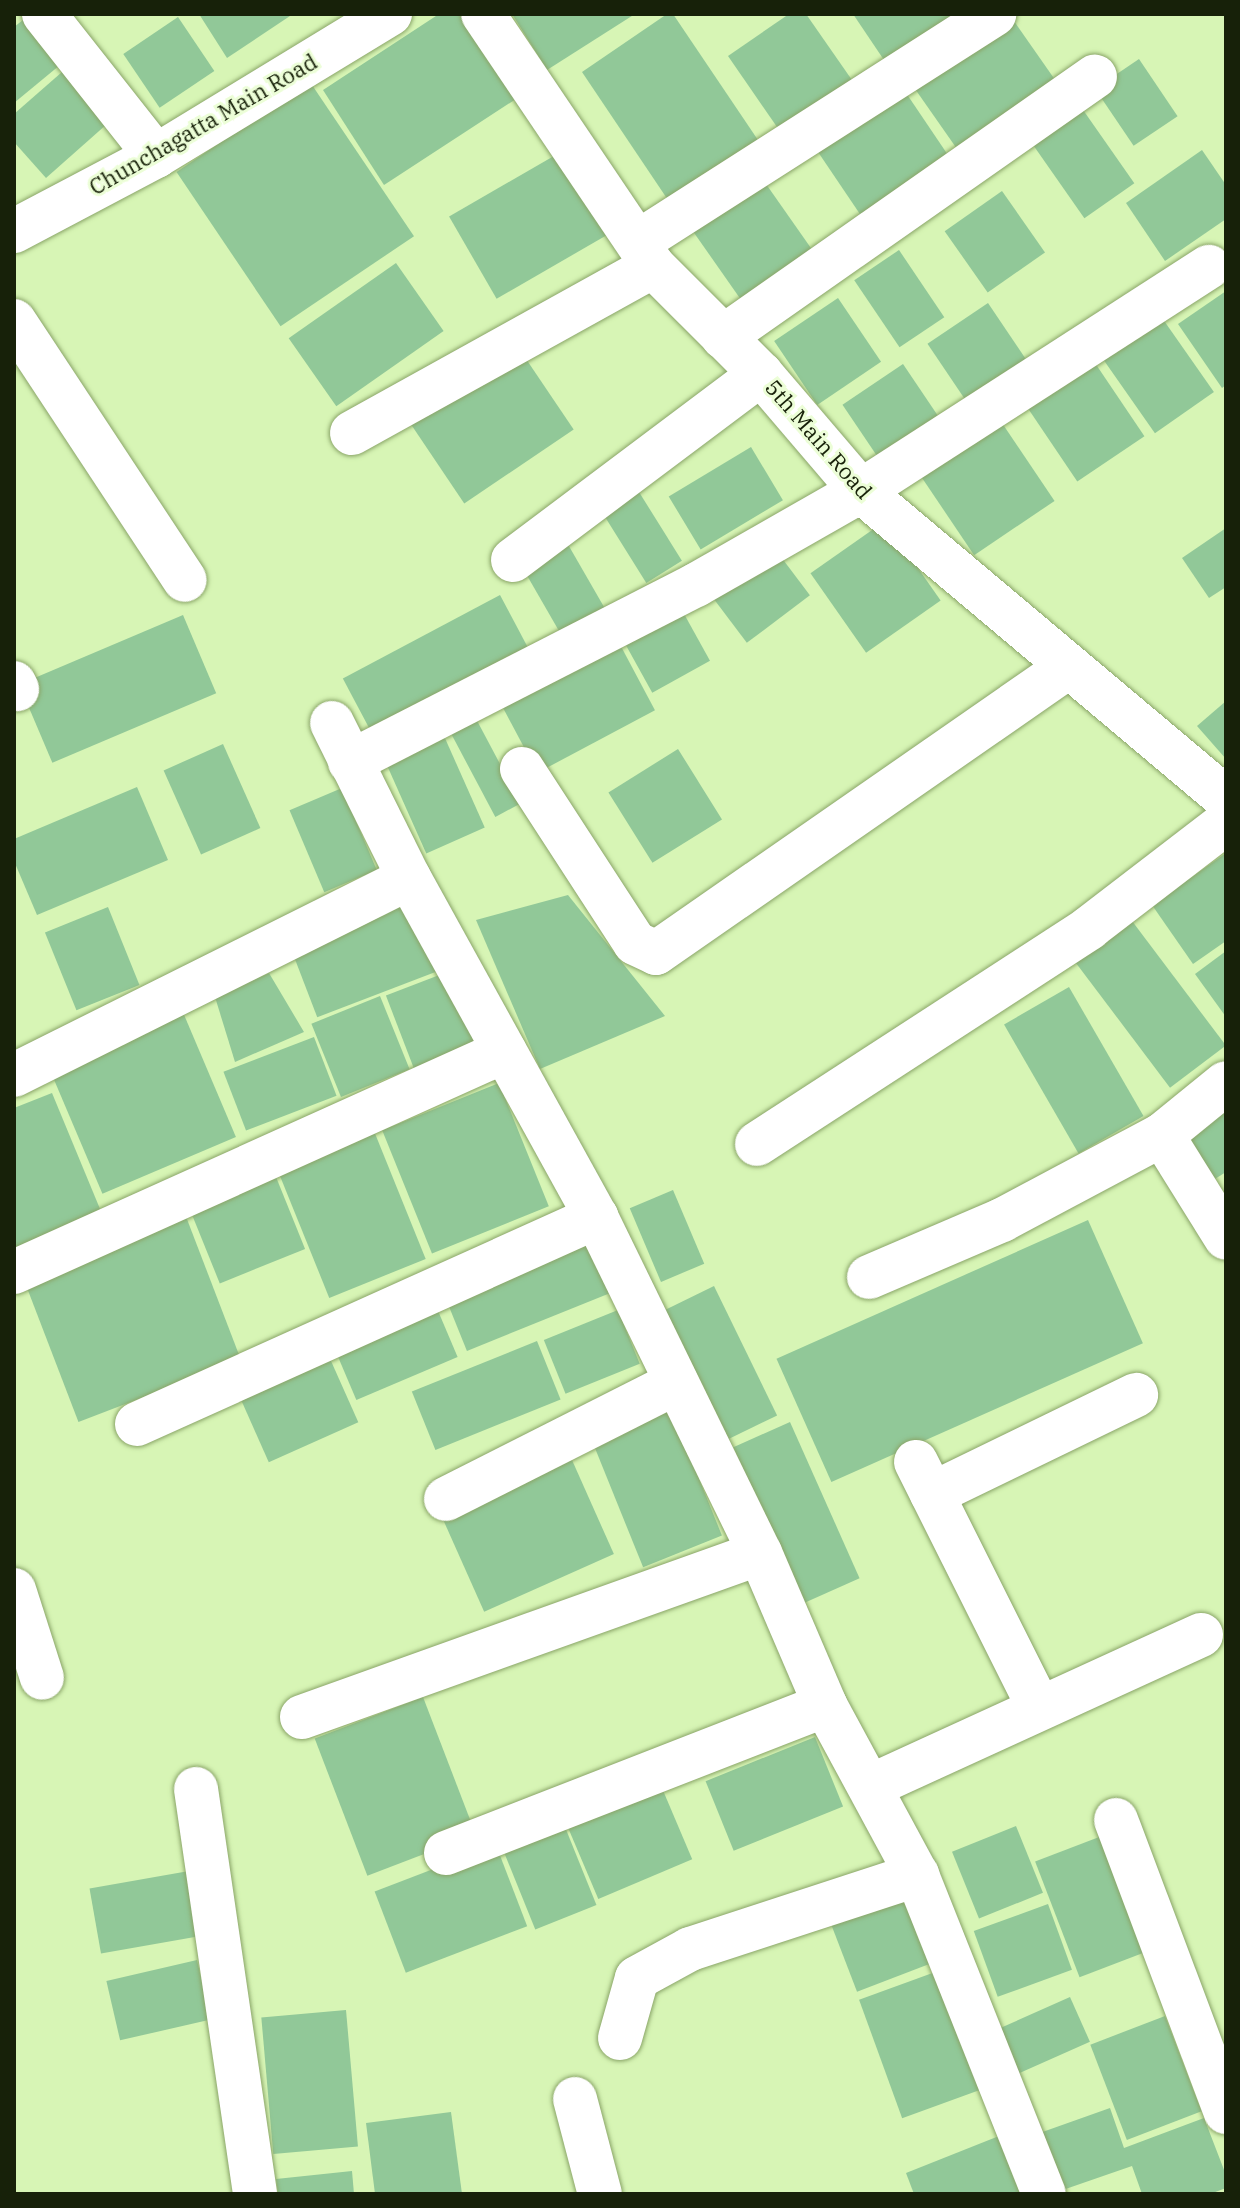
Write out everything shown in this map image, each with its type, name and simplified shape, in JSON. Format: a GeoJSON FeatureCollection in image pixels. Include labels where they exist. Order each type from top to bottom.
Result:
{"type":"FeatureCollection","features":[{"type":"Feature","properties":{"kind":"street"},"geometry":{"type":"LineString","coordinates":[[44,14],[156,156]]}},
{"type":"Feature","properties":{"kind":"street","name":"5th Main Road"},"geometry":{"type":"LineString","coordinates":[[483,14],[645,254],[761,374],[861,491],[1226,798]]}},
{"type":"Feature","properties":{"kind":"street"},"geometry":{"type":"LineString","coordinates":[[352,433],[645,254],[994,14]]}},
{"type":"Feature","properties":{"kind":"street","name":"Chunchagatta Main Road"},"geometry":{"type":"LineString","coordinates":[[14,231],[156,156],[360,21]]}},
{"type":"Feature","properties":{"kind":"street"},"geometry":{"type":"LineString","coordinates":[[723,337],[1095,77]]}},
{"type":"Feature","properties":{"kind":"street"},"geometry":{"type":"LineString","coordinates":[[350,762],[696,585],[861,491],[1209,267]]}},
{"type":"Feature","properties":{"kind":"street"},"geometry":{"type":"LineString","coordinates":[[14,321],[185,580]]}},
{"type":"Feature","properties":{"kind":"street"},"geometry":{"type":"LineString","coordinates":[[513,560],[761,374]]}},
{"type":"Feature","properties":{"kind":"street"},"geometry":{"type":"LineString","coordinates":[[522,769],[635,943],[656,953],[1068,667]]}},
{"type":"Feature","properties":{"kind":"street"},"geometry":{"type":"LineString","coordinates":[[332,723],[409,878],[596,1217],[760,1553],[825,1705],[917,1875],[1044,2194]]}},
{"type":"Feature","properties":{"kind":"street"},"geometry":{"type":"LineString","coordinates":[[757,1144],[1089,928],[1226,823]]}},
{"type":"Feature","properties":{"kind":"street"},"geometry":{"type":"LineString","coordinates":[[14,1075],[409,878]]}},
{"type":"Feature","properties":{"kind":"street"},"geometry":{"type":"LineString","coordinates":[[14,1272],[505,1051]]}},
{"type":"Feature","properties":{"kind":"street"},"geometry":{"type":"LineString","coordinates":[[869,1277],[1002,1220],[1162,1135],[1226,1083]]}},
{"type":"Feature","properties":{"kind":"street"},"geometry":{"type":"LineString","coordinates":[[1162,1135],[1226,1238]]}},
{"type":"Feature","properties":{"kind":"street"},"geometry":{"type":"LineString","coordinates":[[137,1424],[596,1217]]}},
{"type":"Feature","properties":{"kind":"street"},"geometry":{"type":"LineString","coordinates":[[446,1499],[676,1383]]}},
{"type":"Feature","properties":{"kind":"street"},"geometry":{"type":"LineString","coordinates":[[1039,1708],[924,1478],[1136,1395]]}},
{"type":"Feature","properties":{"kind":"street"},"geometry":{"type":"LineString","coordinates":[[302,1717],[760,1553]]}},
{"type":"Feature","properties":{"kind":"street"},"geometry":{"type":"LineString","coordinates":[[14,1590],[42,1678]]}},
{"type":"Feature","properties":{"kind":"street"},"geometry":{"type":"LineString","coordinates":[[871,1786],[1039,1708],[1083,1692],[1201,1635]]}},
{"type":"Feature","properties":{"kind":"street"},"geometry":{"type":"LineString","coordinates":[[446,1853],[825,1705]]}},
{"type":"Feature","properties":{"kind":"street"},"geometry":{"type":"LineString","coordinates":[[196,1789],[255,2194]]}},
{"type":"Feature","properties":{"kind":"street"},"geometry":{"type":"LineString","coordinates":[[1116,1820],[1226,2112]]}},
{"type":"Feature","properties":{"kind":"street"},"geometry":{"type":"LineString","coordinates":[[620,2038],[637,1978],[676,1956],[917,1875]]}},
{"type":"Feature","properties":{"kind":"street"},"geometry":{"type":"LineString","coordinates":[[575,2099],[600,2194]]}},
{"type":"Feature","properties":{"kind":"building"},"geometry":{"type":"Polygon","coordinates":[[[199,14],[293,14],[227,58],[199,14]]]}},
{"type":"Feature","properties":{"kind":"building"},"geometry":{"type":"Polygon","coordinates":[[[439,14],[464,14],[519,97],[384,185],[323,90],[439,14]]]}},
{"type":"Feature","properties":{"kind":"building"},"geometry":{"type":"Polygon","coordinates":[[[512,14],[635,14],[547,70],[512,14]]]}},
{"type":"Feature","properties":{"kind":"building"},"geometry":{"type":"Polygon","coordinates":[[[667,14],[673,14],[762,146],[672,206],[582,72],[667,14]]]}},
{"type":"Feature","properties":{"kind":"building"},"geometry":{"type":"Polygon","coordinates":[[[789,14],[806,14],[861,93],[788,143],[728,56],[789,14]]]}},
{"type":"Feature","properties":{"kind":"building"},"geometry":{"type":"Polygon","coordinates":[[[853,14],[963,14],[888,66],[853,14]]]}},
{"type":"Feature","properties":{"kind":"building"},"geometry":{"type":"Polygon","coordinates":[[[1009,14],[1062,90],[964,159],[911,83],[1009,14]]]}},
{"type":"Feature","properties":{"kind":"building"},"geometry":{"type":"Polygon","coordinates":[[[178,17],[214,71],[160,108],[123,54],[178,17]]]}},
{"type":"Feature","properties":{"kind":"building"},"geometry":{"type":"Polygon","coordinates":[[[23,20],[60,65],[14,103],[14,27],[23,20]]]}},
{"type":"Feature","properties":{"kind":"building"},"geometry":{"type":"Polygon","coordinates":[[[1139,59],[1178,116],[1134,146],[1095,89],[1139,59]]]}},
{"type":"Feature","properties":{"kind":"building"},"geometry":{"type":"Polygon","coordinates":[[[62,72],[107,124],[46,178],[14,142],[14,114],[62,72]]]}},
{"type":"Feature","properties":{"kind":"building"},"geometry":{"type":"Polygon","coordinates":[[[310,82],[414,236],[281,326],[177,172],[310,82]]]}},
{"type":"Feature","properties":{"kind":"building"},"geometry":{"type":"Polygon","coordinates":[[[900,84],[952,161],[864,220],[812,143],[900,84]]]}},
{"type":"Feature","properties":{"kind":"building"},"geometry":{"type":"Polygon","coordinates":[[[1081,107],[1134,183],[1084,218],[1031,142],[1081,107]]]}},
{"type":"Feature","properties":{"kind":"building"},"geometry":{"type":"Polygon","coordinates":[[[566,149],[614,231],[497,299],[449,216],[566,149]]]}},
{"type":"Feature","properties":{"kind":"building"},"geometry":{"type":"Polygon","coordinates":[[[1202,150],[1226,185],[1226,219],[1165,261],[1126,203],[1202,150]]]}},
{"type":"Feature","properties":{"kind":"building"},"geometry":{"type":"Polygon","coordinates":[[[757,171],[818,259],[747,309],[686,221],[757,171]]]}},
{"type":"Feature","properties":{"kind":"building"},"geometry":{"type":"Polygon","coordinates":[[[1002,191],[1045,252],[988,293],[945,231],[1002,191]]]}},
{"type":"Feature","properties":{"kind":"building"},"geometry":{"type":"Polygon","coordinates":[[[899,250],[944,317],[900,347],[854,280],[899,250]]]}},
{"type":"Feature","properties":{"kind":"building"},"geometry":{"type":"Polygon","coordinates":[[[396,263],[444,331],[336,406],[289,338],[396,263]]]}},
{"type":"Feature","properties":{"kind":"building"},"geometry":{"type":"Polygon","coordinates":[[[1226,291],[1226,385],[1222,388],[1178,324],[1226,291]]]}},
{"type":"Feature","properties":{"kind":"building"},"geometry":{"type":"Polygon","coordinates":[[[838,298],[881,362],[817,405],[774,341],[838,298]]]}},
{"type":"Feature","properties":{"kind":"building"},"geometry":{"type":"Polygon","coordinates":[[[988,303],[1029,364],[968,404],[927,344],[988,303]]]}},
{"type":"Feature","properties":{"kind":"building"},"geometry":{"type":"Polygon","coordinates":[[[1160,315],[1214,392],[1155,433],[1101,356],[1160,315]]]}},
{"type":"Feature","properties":{"kind":"building"},"geometry":{"type":"Polygon","coordinates":[[[520,350],[574,430],[464,503],[411,424],[520,350]]]}},
{"type":"Feature","properties":{"kind":"building"},"geometry":{"type":"Polygon","coordinates":[[[1093,360],[1144,436],[1077,482],[1026,405],[1093,360]]]}},
{"type":"Feature","properties":{"kind":"building"},"geometry":{"type":"Polygon","coordinates":[[[903,364],[945,427],[885,468],[842,405],[903,364]]]}},
{"type":"Feature","properties":{"kind":"building"},"geometry":{"type":"Polygon","coordinates":[[[1002,423],[1055,501],[974,555],[922,477],[1002,423]]]}},
{"type":"Feature","properties":{"kind":"building"},"geometry":{"type":"Polygon","coordinates":[[[751,447],[783,500],[701,550],[669,496],[751,447]]]}},
{"type":"Feature","properties":{"kind":"building"},"geometry":{"type":"Polygon","coordinates":[[[639,492],[682,561],[646,583],[603,514],[639,492]]]}},
{"type":"Feature","properties":{"kind":"building"},"geometry":{"type":"Polygon","coordinates":[[[885,521],[941,600],[866,653],[810,573],[885,521]]]}},
{"type":"Feature","properties":{"kind":"building"},"geometry":{"type":"Polygon","coordinates":[[[1226,528],[1226,587],[1209,598],[1182,558],[1226,528]]]}},
{"type":"Feature","properties":{"kind":"building"},"geometry":{"type":"Polygon","coordinates":[[[566,541],[608,613],[563,638],[522,566],[566,541]]]}},
{"type":"Feature","properties":{"kind":"building"},"geometry":{"type":"Polygon","coordinates":[[[772,545],[810,595],[747,643],[709,593],[772,545]]]}},
{"type":"Feature","properties":{"kind":"building"},"geometry":{"type":"Polygon","coordinates":[[[500,595],[531,654],[374,738],[343,679],[500,595]]]}},
{"type":"Feature","properties":{"kind":"building"},"geometry":{"type":"Polygon","coordinates":[[[678,603],[710,661],[652,693],[620,635],[678,603]]]}},
{"type":"Feature","properties":{"kind":"building"},"geometry":{"type":"Polygon","coordinates":[[[183,615],[216,693],[52,763],[19,685],[183,615]]]}},
{"type":"Feature","properties":{"kind":"building"},"geometry":{"type":"Polygon","coordinates":[[[616,637],[655,710],[538,773],[499,699],[616,637]]]}},
{"type":"Feature","properties":{"kind":"building"},"geometry":{"type":"Polygon","coordinates":[[[1226,701],[1226,759],[1197,726],[1226,701]]]}},
{"type":"Feature","properties":{"kind":"building"},"geometry":{"type":"Polygon","coordinates":[[[474,715],[521,803],[495,817],[448,729],[474,715]]]}},
{"type":"Feature","properties":{"kind":"building"},"geometry":{"type":"Polygon","coordinates":[[[440,727],[485,827],[426,854],[382,753],[440,727]]]}},
{"type":"Feature","properties":{"kind":"building"},"geometry":{"type":"Polygon","coordinates":[[[223,744],[260,828],[201,854],[164,770],[223,744]]]}},
{"type":"Feature","properties":{"kind":"building"},"geometry":{"type":"Polygon","coordinates":[[[678,749],[722,819],[652,863],[608,792],[678,749]]]}},
{"type":"Feature","properties":{"kind":"building"},"geometry":{"type":"Polygon","coordinates":[[[137,787],[168,860],[37,915],[14,861],[14,839],[137,787]]]}},
{"type":"Feature","properties":{"kind":"building"},"geometry":{"type":"Polygon","coordinates":[[[342,788],[377,870],[324,892],[290,810],[342,788]]]}},
{"type":"Feature","properties":{"kind":"building"},"geometry":{"type":"Polygon","coordinates":[[[1226,853],[1226,941],[1193,964],[1152,905],[1226,853]]]}},
{"type":"Feature","properties":{"kind":"building"},"geometry":{"type":"Polygon","coordinates":[[[407,894],[437,971],[317,1017],[288,940],[407,894]]]}},
{"type":"Feature","properties":{"kind":"building"},"geometry":{"type":"Polygon","coordinates":[[[568,895],[665,1016],[540,1069],[476,920],[568,895]]]}},
{"type":"Feature","properties":{"kind":"building"},"geometry":{"type":"Polygon","coordinates":[[[108,907],[139,985],[76,1010],[45,932],[108,907]]]}},
{"type":"Feature","properties":{"kind":"building"},"geometry":{"type":"Polygon","coordinates":[[[1126,913],[1226,1046],[1170,1088],[1070,955],[1126,913]]]}},
{"type":"Feature","properties":{"kind":"building"},"geometry":{"type":"Polygon","coordinates":[[[1226,951],[1226,1017],[1195,974],[1226,951]]]}},
{"type":"Feature","properties":{"kind":"building"},"geometry":{"type":"Polygon","coordinates":[[[455,969],[485,1046],[416,1073],[386,996],[455,969]]]}},
{"type":"Feature","properties":{"kind":"building"},"geometry":{"type":"Polygon","coordinates":[[[269,973],[304,1032],[235,1062],[215,997],[269,973]]]}},
{"type":"Feature","properties":{"kind":"building"},"geometry":{"type":"Polygon","coordinates":[[[1069,987],[1144,1116],[1079,1154],[1004,1024],[1069,987]]]}},
{"type":"Feature","properties":{"kind":"building"},"geometry":{"type":"Polygon","coordinates":[[[380,996],[410,1069],[341,1097],[311,1024],[380,996]]]}},
{"type":"Feature","properties":{"kind":"building"},"geometry":{"type":"Polygon","coordinates":[[[182,1010],[236,1137],[102,1194],[49,1067],[182,1010]]]}},
{"type":"Feature","properties":{"kind":"building"},"geometry":{"type":"Polygon","coordinates":[[[314,1037],[337,1096],[246,1131],[223,1072],[314,1037]]]}},
{"type":"Feature","properties":{"kind":"building"},"geometry":{"type":"Polygon","coordinates":[[[499,1083],[549,1206],[432,1254],[382,1130],[499,1083]]]}},
{"type":"Feature","properties":{"kind":"building"},"geometry":{"type":"Polygon","coordinates":[[[52,1093],[105,1221],[14,1259],[14,1108],[52,1093]]]}},
{"type":"Feature","properties":{"kind":"building"},"geometry":{"type":"Polygon","coordinates":[[[1226,1109],[1226,1172],[1207,1184],[1178,1139],[1226,1109]]]}},
{"type":"Feature","properties":{"kind":"building"},"geometry":{"type":"Polygon","coordinates":[[[374,1131],[426,1259],[329,1298],[278,1170],[374,1131]]]}},
{"type":"Feature","properties":{"kind":"building"},"geometry":{"type":"Polygon","coordinates":[[[274,1172],[305,1249],[220,1283],[189,1206],[274,1172]]]}},
{"type":"Feature","properties":{"kind":"building"},"geometry":{"type":"Polygon","coordinates":[[[673,1190],[704,1264],[661,1282],[630,1208],[673,1190]]]}},
{"type":"Feature","properties":{"kind":"building"},"geometry":{"type":"Polygon","coordinates":[[[185,1214],[241,1360],[78,1422],[23,1276],[185,1214]]]}},
{"type":"Feature","properties":{"kind":"building"},"geometry":{"type":"Polygon","coordinates":[[[1088,1220],[1143,1343],[831,1482],[776,1359],[1088,1220]]]}},
{"type":"Feature","properties":{"kind":"building"},"geometry":{"type":"Polygon","coordinates":[[[585,1232],[610,1293],[467,1351],[442,1290],[585,1232]]]}},
{"type":"Feature","properties":{"kind":"building"},"geometry":{"type":"Polygon","coordinates":[[[714,1286],[777,1415],[729,1439],[665,1310],[714,1286]]]}},
{"type":"Feature","properties":{"kind":"building"},"geometry":{"type":"Polygon","coordinates":[[[433,1299],[458,1357],[356,1400],[332,1342],[433,1299]]]}},
{"type":"Feature","properties":{"kind":"building"},"geometry":{"type":"Polygon","coordinates":[[[618,1310],[640,1364],[566,1394],[544,1340],[618,1310]]]}},
{"type":"Feature","properties":{"kind":"building"},"geometry":{"type":"Polygon","coordinates":[[[537,1341],[561,1399],[435,1450],[412,1392],[537,1341]]]}},
{"type":"Feature","properties":{"kind":"building"},"geometry":{"type":"Polygon","coordinates":[[[327,1352],[358,1422],[269,1462],[237,1392],[327,1352]]]}},
{"type":"Feature","properties":{"kind":"building"},"geometry":{"type":"Polygon","coordinates":[[[668,1402],[722,1536],[643,1567],[589,1434],[668,1402]]]}},
{"type":"Feature","properties":{"kind":"building"},"geometry":{"type":"Polygon","coordinates":[[[790,1422],[860,1578],[803,1603],[733,1447],[790,1422]]]}},
{"type":"Feature","properties":{"kind":"building"},"geometry":{"type":"Polygon","coordinates":[[[572,1460],[614,1554],[484,1612],[442,1518],[572,1460]]]}},
{"type":"Feature","properties":{"kind":"building"},"geometry":{"type":"Polygon","coordinates":[[[423,1697],[476,1834],[367,1876],[315,1739],[423,1697]]]}},
{"type":"Feature","properties":{"kind":"building"},"geometry":{"type":"Polygon","coordinates":[[[815,1737],[843,1807],[734,1851],[706,1781],[815,1737]]]}},
{"type":"Feature","properties":{"kind":"building"},"geometry":{"type":"Polygon","coordinates":[[[659,1781],[692,1859],[598,1899],[565,1821],[659,1781]]]}},
{"type":"Feature","properties":{"kind":"building"},"geometry":{"type":"Polygon","coordinates":[[[1016,1826],[1043,1893],[979,1919],[952,1852],[1016,1826]]]}},
{"type":"Feature","properties":{"kind":"building"},"geometry":{"type":"Polygon","coordinates":[[[565,1827],[596,1905],[535,1930],[504,1852],[565,1827]]]}},
{"type":"Feature","properties":{"kind":"building"},"geometry":{"type":"Polygon","coordinates":[[[1107,1834],[1151,1950],[1080,1977],[1035,1862],[1107,1834]]]}},
{"type":"Feature","properties":{"kind":"building"},"geometry":{"type":"Polygon","coordinates":[[[496,1845],[527,1926],[406,1973],[375,1892],[496,1845]]]}},
{"type":"Feature","properties":{"kind":"building"},"geometry":{"type":"Polygon","coordinates":[[[189,1871],[200,1936],[101,1954],[90,1889],[189,1871]]]}},
{"type":"Feature","properties":{"kind":"building"},"geometry":{"type":"Polygon","coordinates":[[[908,1893],[935,1962],[857,1992],[831,1923],[908,1893]]]}},
{"type":"Feature","properties":{"kind":"building"},"geometry":{"type":"Polygon","coordinates":[[[1048,1904],[1072,1970],[998,1997],[974,1931],[1048,1904]]]}},
{"type":"Feature","properties":{"kind":"building"},"geometry":{"type":"Polygon","coordinates":[[[197,1960],[211,2019],[120,2040],[106,1981],[197,1960]]]}},
{"type":"Feature","properties":{"kind":"building"},"geometry":{"type":"Polygon","coordinates":[[[938,1971],[981,2089],[902,2118],[859,2000],[938,1971]]]}},
{"type":"Feature","properties":{"kind":"building"},"geometry":{"type":"Polygon","coordinates":[[[1070,1997],[1090,2042],[1017,2074],[997,2030],[1070,1997]]]}},
{"type":"Feature","properties":{"kind":"building"},"geometry":{"type":"Polygon","coordinates":[[[346,2010],[358,2146],[273,2154],[261,2017],[346,2010]]]}},
{"type":"Feature","properties":{"kind":"building"},"geometry":{"type":"Polygon","coordinates":[[[1165,2016],[1202,2111],[1127,2140],[1090,2045],[1165,2016]]]}},
{"type":"Feature","properties":{"kind":"building"},"geometry":{"type":"Polygon","coordinates":[[[1110,2108],[1124,2148],[1204,2118],[1226,2175],[1226,2188],[1210,2194],[1142,2194],[1132,2166],[1054,2193],[1034,2135],[1110,2108]]]}},
{"type":"Feature","properties":{"kind":"building"},"geometry":{"type":"Polygon","coordinates":[[[451,2112],[462,2194],[375,2194],[366,2123],[451,2112]]]}},
{"type":"Feature","properties":{"kind":"building"},"geometry":{"type":"Polygon","coordinates":[[[999,2136],[1022,2194],[914,2194],[906,2173],[999,2136]]]}},
{"type":"Feature","properties":{"kind":"building"},"geometry":{"type":"Polygon","coordinates":[[[352,2171],[354,2194],[278,2194],[276,2179],[352,2171]]]}}]}
